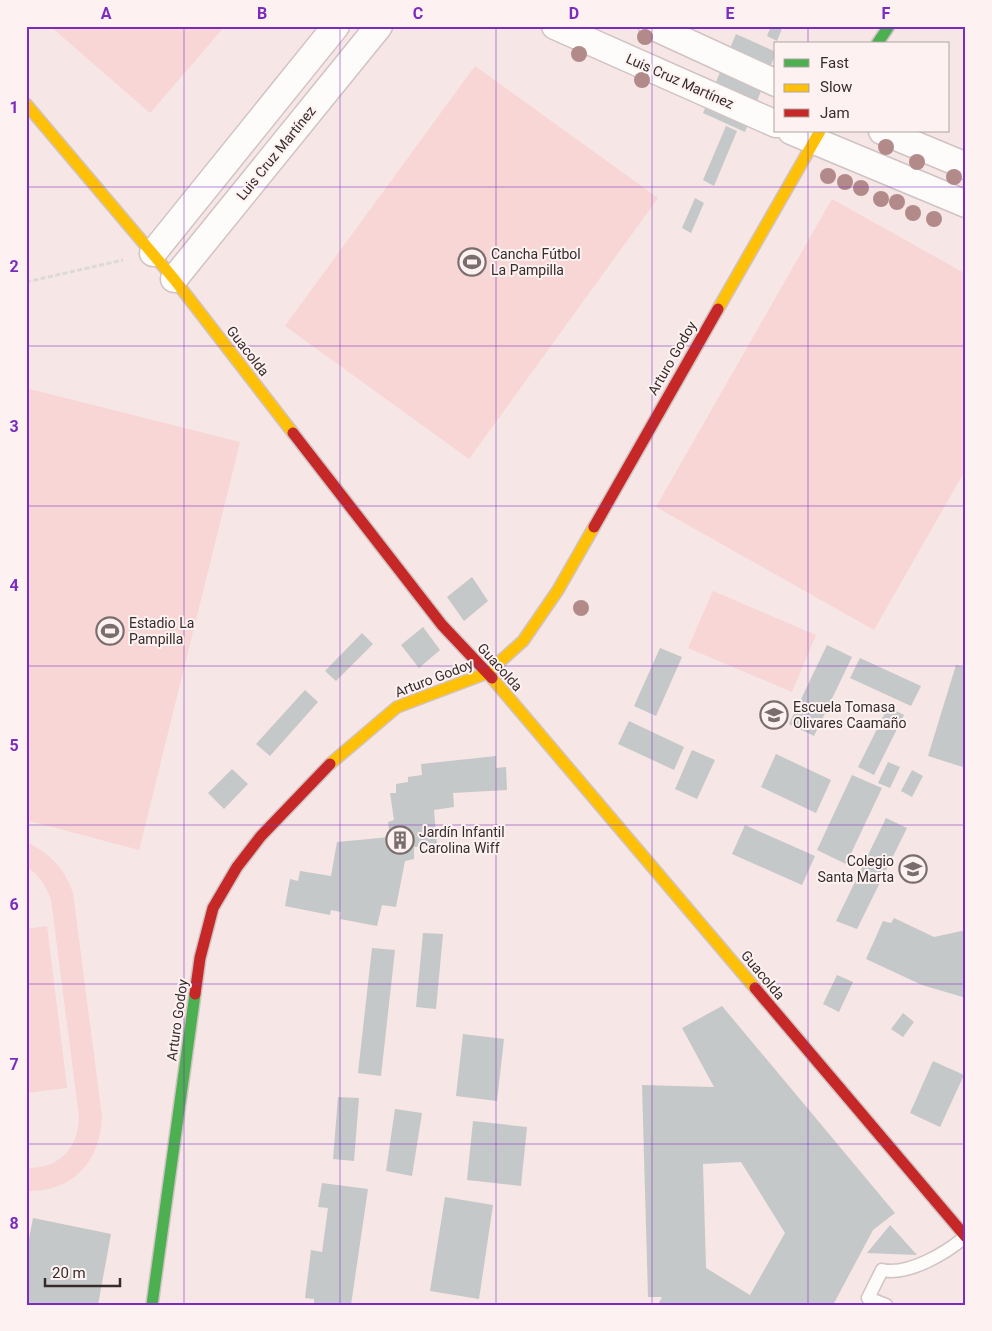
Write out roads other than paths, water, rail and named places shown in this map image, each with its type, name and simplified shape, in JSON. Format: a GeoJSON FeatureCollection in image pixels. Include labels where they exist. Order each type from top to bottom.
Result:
{"type":"FeatureCollection","features":[{"type":"Feature","properties":{"kind":"street"},"geometry":{"type":"LineString","coordinates":[[153,253],[336,26]]}},
{"type":"Feature","properties":{"kind":"street","name":"Luis Cruz Martínez"},"geometry":{"type":"LineString","coordinates":[[174,279],[379,26]]}},
{"type":"Feature","properties":{"kind":"street","name":"Luis Cruz Martínez"},"geometry":{"type":"LineString","coordinates":[[555,26],[774,123]]}},
{"type":"Feature","properties":{"kind":"street"},"geometry":{"type":"LineString","coordinates":[[652,26],[774,82]]}},
{"type":"Feature","properties":{"kind":"street"},"geometry":{"type":"LineString","coordinates":[[879,42],[889,26]]}},
{"type":"Feature","properties":{"kind":"street","name":"Guacolda"},"geometry":{"type":"LineString","coordinates":[[26,104],[174,279],[442,625],[487,673],[965,1237]]}},
{"type":"Feature","properties":{"kind":"street"},"geometry":{"type":"LineString","coordinates":[[884,132],[966,166]]}},
{"type":"Feature","properties":{"kind":"street"},"geometry":{"type":"LineString","coordinates":[[808,135],[966,204]]}},
{"type":"Feature","properties":{"kind":"street","name":"Arturo Godoy"},"geometry":{"type":"LineString","coordinates":[[152,1305],[200,958],[213,908],[237,867],[261,836],[339,755],[397,708],[487,673],[524,641],[558,590],[808,135]]}},
{"type":"Feature","properties":{"kind":"lane"},"geometry":{"type":"LineString","coordinates":[[886,1305],[868,1298],[882,1270],[888,1272],[917,1267],[955,1246],[965,1237]]}},
{"type":"Feature","properties":{"kind":"place","name":"Cancha Fútbol La Pampilla"},"geometry":{"type":"Point","coordinates":[472,262]}},
{"type":"Feature","properties":{"kind":"place","name":"Estadio La Pampilla"},"geometry":{"type":"Point","coordinates":[110,631]}},
{"type":"Feature","properties":{"kind":"place","name":"Escuela Tomasa Olivares Caamaño"},"geometry":{"type":"Point","coordinates":[774,715]}},
{"type":"Feature","properties":{"kind":"place","name":"Jardín Infantil Carolina Wiff"},"geometry":{"type":"Point","coordinates":[400,840]}},
{"type":"Feature","properties":{"kind":"place","name":"Colegio Santa Marta"},"geometry":{"type":"Point","coordinates":[913,869]}}]}
